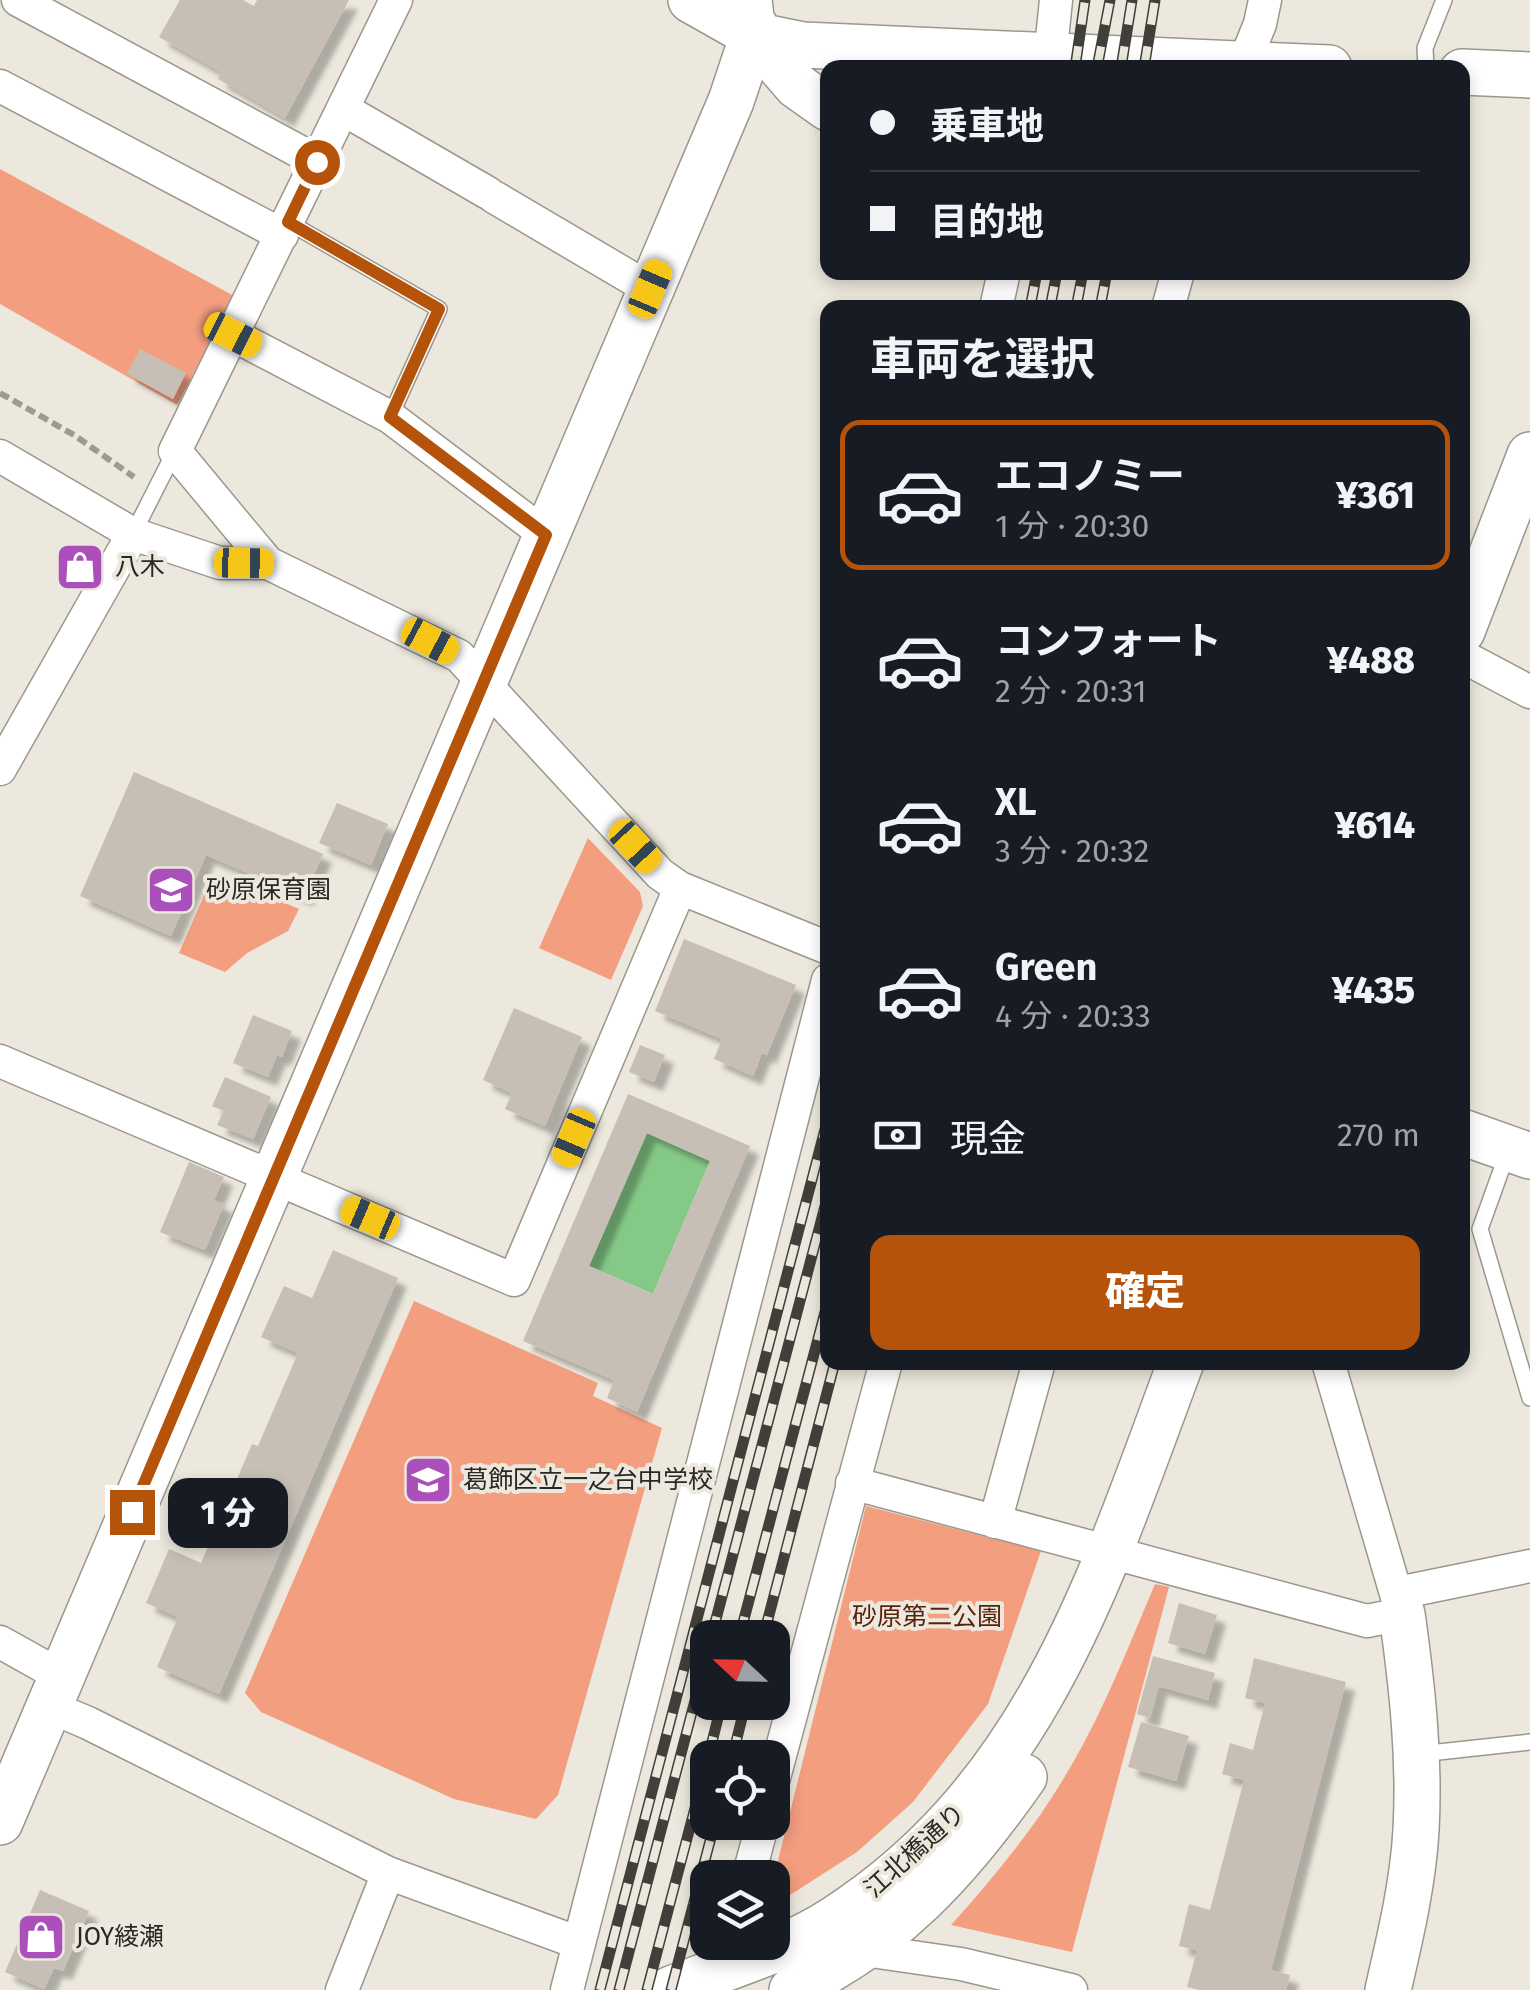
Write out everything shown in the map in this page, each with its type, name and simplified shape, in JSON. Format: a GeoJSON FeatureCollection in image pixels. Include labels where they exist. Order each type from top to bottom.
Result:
{"type":"FeatureCollection","features":[{"type":"Feature","properties":{"kind":"street"},"geometry":{"type":"LineString","coordinates":[[18,0],[317,162]]}},
{"type":"Feature","properties":{"kind":"street"},"geometry":{"type":"LineString","coordinates":[[396,0],[175,451],[268,563],[459,656],[660,874],[680,888],[820,945]]}},
{"type":"Feature","properties":{"kind":"street"},"geometry":{"type":"LineString","coordinates":[[691,0],[754,12],[804,45],[1035,60]]}},
{"type":"Feature","properties":{"kind":"street"},"geometry":{"type":"LineString","coordinates":[[1050,60],[1056,0]]}},
{"type":"Feature","properties":{"kind":"street"},"geometry":{"type":"LineString","coordinates":[[1245,60],[1265,0]]}},
{"type":"Feature","properties":{"kind":"street"},"geometry":{"type":"LineString","coordinates":[[754,12],[797,86],[820,102]]}},
{"type":"Feature","properties":{"kind":"street"},"geometry":{"type":"LineString","coordinates":[[2,1810],[731,101],[754,12]]}},
{"type":"Feature","properties":{"kind":"street"},"geometry":{"type":"LineString","coordinates":[[1470,72],[1530,75]]}},
{"type":"Feature","properties":{"kind":"street"},"geometry":{"type":"LineString","coordinates":[[0,86],[285,229]]}},
{"type":"Feature","properties":{"kind":"street"},"geometry":{"type":"LineString","coordinates":[[343,109],[650,289]]}},
{"type":"Feature","properties":{"kind":"street"},"geometry":{"type":"LineString","coordinates":[[233,335],[390,417],[546,535]]}},
{"type":"Feature","properties":{"kind":"street"},"geometry":{"type":"LineString","coordinates":[[1470,610],[1530,455]]}},
{"type":"Feature","properties":{"kind":"street"},"geometry":{"type":"LineString","coordinates":[[0,456],[133,534],[220,563],[268,563]]}},
{"type":"Feature","properties":{"kind":"street"},"geometry":{"type":"LineString","coordinates":[[0,768],[133,534]]}},
{"type":"Feature","properties":{"kind":"street"},"geometry":{"type":"LineString","coordinates":[[1470,660],[1530,692]]}},
{"type":"Feature","properties":{"kind":"street"},"geometry":{"type":"LineString","coordinates":[[0,1061],[514,1280],[680,888]]}},
{"type":"Feature","properties":{"kind":"street"},"geometry":{"type":"LineString","coordinates":[[567,1990],[820,1011]]}},
{"type":"Feature","properties":{"kind":"street"},"geometry":{"type":"LineString","coordinates":[[1470,1135],[1520,1152]]}},
{"type":"Feature","properties":{"kind":"street"},"geometry":{"type":"LineString","coordinates":[[784,1740],[884,1370]]}},
{"type":"Feature","properties":{"kind":"street"},"geometry":{"type":"LineString","coordinates":[[995,1522],[1037,1370]]}},
{"type":"Feature","properties":{"kind":"street","name":"江北橋通り"},"geometry":{"type":"LineString","coordinates":[[790,1942],[832,1921],[880,1887],[943,1832],[986,1784],[1081,1622],[1178,1370]]}},
{"type":"Feature","properties":{"kind":"street"},"geometry":{"type":"LineString","coordinates":[[1330,1370],[1400,1604],[1416,1754],[1416,1831],[1388,1990]]}},
{"type":"Feature","properties":{"kind":"street"},"geometry":{"type":"LineString","coordinates":[[852,1484],[1367,1621],[1400,1604],[1530,1566]]}},
{"type":"Feature","properties":{"kind":"street","name":"江北橋通り"},"geometry":{"type":"LineString","coordinates":[[792,1990],[864,1950],[944,1880],[980,1840],[1046,1738],[1081,1622]]}},
{"type":"Feature","properties":{"kind":"street"},"geometry":{"type":"LineString","coordinates":[[0,1642],[88,1723],[388,1873],[580,1943]]}},
{"type":"Feature","properties":{"kind":"street"},"geometry":{"type":"LineString","coordinates":[[342,1990],[388,1873]]}},
{"type":"Feature","properties":{"kind":"street"},"geometry":{"type":"LineString","coordinates":[[864,1950],[961,1964],[1062,1989]]}},
{"type":"Feature","properties":{"kind":"street","name":"江北橋通り"},"geometry":{"type":"LineString","coordinates":[[669,1990],[720,1960]]}},
{"type":"Feature","properties":{"kind":"lane"},"geometry":{"type":"LineString","coordinates":[[1426,60],[1426,48],[1444,0]]}},
{"type":"Feature","properties":{"kind":"lane"},"geometry":{"type":"LineString","coordinates":[[285,229],[439,309],[390,417]]}},
{"type":"Feature","properties":{"kind":"lane"},"geometry":{"type":"LineString","coordinates":[[133,534],[175,451]]}},
{"type":"Feature","properties":{"kind":"lane"},"geometry":{"type":"LineString","coordinates":[[1520,1152],[1480,1229],[1530,1398]]}},
{"type":"Feature","properties":{"kind":"lane"},"geometry":{"type":"LineString","coordinates":[[1416,1754],[1530,1742]]}},
{"type":"Feature","properties":{"kind":"path"},"geometry":{"type":"LineString","coordinates":[[0,393],[74,435],[144,483]]}},
{"type":"Feature","properties":{"kind":"green space"},"geometry":{"type":"Polygon","coordinates":[[[0,169],[234,296],[177,405],[0,304],[0,169]]]}},
{"type":"Feature","properties":{"kind":"green space"},"geometry":{"type":"Polygon","coordinates":[[[588,838],[640,892],[643,906],[611,980],[539,948],[588,838]]]}},
{"type":"Feature","properties":{"kind":"green space"},"geometry":{"type":"Polygon","coordinates":[[[224,876],[299,909],[288,931],[247,953],[225,972],[179,953],[210,882],[224,876]]]}},
{"type":"Feature","properties":{"kind":"green space"},"geometry":{"type":"Polygon","coordinates":[[[414,1301],[598,1383],[593,1396],[662,1428],[558,1795],[536,1819],[454,1799],[261,1712],[245,1693],[414,1301]]]}},
{"type":"Feature","properties":{"kind":"green space","name":"砂原第二公園"},"geometry":{"type":"Polygon","coordinates":[[[866,1506],[1041,1551],[988,1704],[913,1802],[857,1852],[790,1895],[790,1860],[778,1860],[783,1840],[790,1840],[790,1812],[866,1506]]]}},
{"type":"Feature","properties":{"kind":"green space"},"geometry":{"type":"Polygon","coordinates":[[[1155,1584],[1169,1587],[1072,1952],[951,1925],[1016,1848],[1058,1787],[1106,1699],[1155,1584]]]}},
{"type":"Feature","properties":{"kind":"shaded area"},"geometry":{"type":"Polygon","coordinates":[[[647,1133],[710,1161],[653,1294],[589,1266],[647,1133]]]}},
{"type":"Feature","properties":{"kind":"building"},"geometry":{"type":"Polygon","coordinates":[[[180,0],[243,0],[254,6],[257,0],[349,0],[285,118],[218,79],[221,72],[159,37],[180,0]]]}},
{"type":"Feature","properties":{"kind":"building"},"geometry":{"type":"Polygon","coordinates":[[[140,349],[186,373],[173,399],[127,374],[140,349]]]}},
{"type":"Feature","properties":{"kind":"building"},"geometry":{"type":"Polygon","coordinates":[[[134,772],[323,854],[304,897],[206,855],[171,936],[80,896],[134,772]]]}},
{"type":"Feature","properties":{"kind":"building"},"geometry":{"type":"Polygon","coordinates":[[[337,803],[388,824],[371,865],[319,843],[337,803]]]}},
{"type":"Feature","properties":{"kind":"building"},"geometry":{"type":"Polygon","coordinates":[[[684,939],[796,985],[767,1055],[762,1053],[753,1076],[714,1059],[722,1039],[655,1011],[684,939]]]}},
{"type":"Feature","properties":{"kind":"building"},"geometry":{"type":"Polygon","coordinates":[[[514,1008],[582,1037],[545,1126],[505,1109],[512,1093],[483,1080],[514,1008]]]}},
{"type":"Feature","properties":{"kind":"building"},"geometry":{"type":"Polygon","coordinates":[[[253,1015],[292,1031],[282,1057],[277,1055],[268,1077],[233,1063],[253,1015]]]}},
{"type":"Feature","properties":{"kind":"building"},"geometry":{"type":"Polygon","coordinates":[[[640,1045],[665,1055],[654,1082],[629,1072],[640,1045]]]}},
{"type":"Feature","properties":{"kind":"building"},"geometry":{"type":"Polygon","coordinates":[[[225,1077],[271,1097],[253,1139],[217,1125],[224,1111],[212,1106],[225,1077]]]}},
{"type":"Feature","properties":{"kind":"building"},"geometry":{"type":"Polygon","coordinates":[[[628,1094],[750,1146],[637,1412],[607,1398],[614,1380],[523,1341],[628,1094]],[[647,1133],[589,1266],[653,1294],[710,1161],[647,1133]]]}},
{"type":"Feature","properties":{"kind":"building"},"geometry":{"type":"Polygon","coordinates":[[[189,1162],[224,1177],[214,1200],[224,1204],[205,1250],[160,1232],[189,1162]]]}},
{"type":"Feature","properties":{"kind":"building"},"geometry":{"type":"Polygon","coordinates":[[[333,1250],[398,1278],[219,1694],[157,1667],[178,1617],[146,1603],[169,1549],[201,1563],[252,1444],[258,1446],[298,1353],[261,1337],[284,1286],[312,1298],[333,1250]]]}},
{"type":"Feature","properties":{"kind":"building"},"geometry":{"type":"Polygon","coordinates":[[[1179,1603],[1217,1615],[1205,1654],[1168,1643],[1179,1603]]]}},
{"type":"Feature","properties":{"kind":"building"},"geometry":{"type":"Polygon","coordinates":[[[1153,1656],[1215,1673],[1208,1700],[1158,1686],[1150,1718],[1137,1714],[1153,1656]]]}},
{"type":"Feature","properties":{"kind":"building"},"geometry":{"type":"Polygon","coordinates":[[[1254,1658],[1346,1682],[1271,1970],[1290,1975],[1286,1990],[1200,1990],[1187,1987],[1197,1950],[1179,1946],[1189,1904],[1210,1910],[1244,1780],[1222,1774],[1230,1743],[1253,1750],[1265,1703],[1245,1698],[1254,1658]]]}},
{"type":"Feature","properties":{"kind":"building"},"geometry":{"type":"Polygon","coordinates":[[[1141,1722],[1189,1736],[1176,1781],[1128,1767],[1141,1722]]]}},
{"type":"Feature","properties":{"kind":"building"},"geometry":{"type":"Polygon","coordinates":[[[40,1890],[89,1911],[63,1971],[54,1968],[44,1989],[5,1972],[40,1890]]]}},
{"type":"Feature","properties":{"kind":"railway"},"geometry":{"type":"LineString","coordinates":[[1076,60],[1085,0]]}},
{"type":"Feature","properties":{"kind":"railway"},"geometry":{"type":"LineString","coordinates":[[1099,60],[1110,0]]}},
{"type":"Feature","properties":{"kind":"railway"},"geometry":{"type":"LineString","coordinates":[[1122,60],[1132,0]]}},
{"type":"Feature","properties":{"kind":"railway"},"geometry":{"type":"LineString","coordinates":[[1145,60],[1155,0]]}},
{"type":"Feature","properties":{"kind":"railway"},"geometry":{"type":"LineString","coordinates":[[1032,300],[1035,280]]}},
{"type":"Feature","properties":{"kind":"railway"},"geometry":{"type":"LineString","coordinates":[[1052,300],[1055,280]]}},
{"type":"Feature","properties":{"kind":"railway"},"geometry":{"type":"LineString","coordinates":[[1078,300],[1081,280]]}},
{"type":"Feature","properties":{"kind":"railway"},"geometry":{"type":"LineString","coordinates":[[1102,300],[1105,280]]}},
{"type":"Feature","properties":{"kind":"railway"},"geometry":{"type":"LineString","coordinates":[[600,1990],[820,1149]]}},
{"type":"Feature","properties":{"kind":"railway"},"geometry":{"type":"LineString","coordinates":[[716,1620],[820,1225]]}},
{"type":"Feature","properties":{"kind":"railway"},"geometry":{"type":"LineString","coordinates":[[744,1620],[820,1331]]}},
{"type":"Feature","properties":{"kind":"railway"},"geometry":{"type":"LineString","coordinates":[[768,1620],[833,1370]]}},
{"type":"Feature","properties":{"kind":"railway"},"geometry":{"type":"LineString","coordinates":[[619,1990],[690,1720]]}},
{"type":"Feature","properties":{"kind":"railway"},"geometry":{"type":"LineString","coordinates":[[712,1740],[718,1720]]}},
{"type":"Feature","properties":{"kind":"railway"},"geometry":{"type":"LineString","coordinates":[[736,1740],[742,1720]]}},
{"type":"Feature","properties":{"kind":"railway"},"geometry":{"type":"LineString","coordinates":[[647,1990],[690,1827]]}},
{"type":"Feature","properties":{"kind":"railway"},"geometry":{"type":"LineString","coordinates":[[671,1990],[710,1840]]}},
{"type":"Feature","properties":{"kind":"place","name":"八木"},"geometry":{"type":"Point","coordinates":[80,567]}},
{"type":"Feature","properties":{"kind":"place","name":"砂原保育園"},"geometry":{"type":"Point","coordinates":[171,890]}},
{"type":"Feature","properties":{"kind":"place","name":"葛飾区立一之台中学校"},"geometry":{"type":"Point","coordinates":[428,1480]}},
{"type":"Feature","properties":{"kind":"place","name":"JOY綾瀬"},"geometry":{"type":"Point","coordinates":[41,1937]}},
{"type":"Feature","properties":{"kind":"route"},"geometry":{"type":"LineString","coordinates":[[132,1512],[546,535],[390,417],[439,309],[288,222],[317,162]]}}]}
